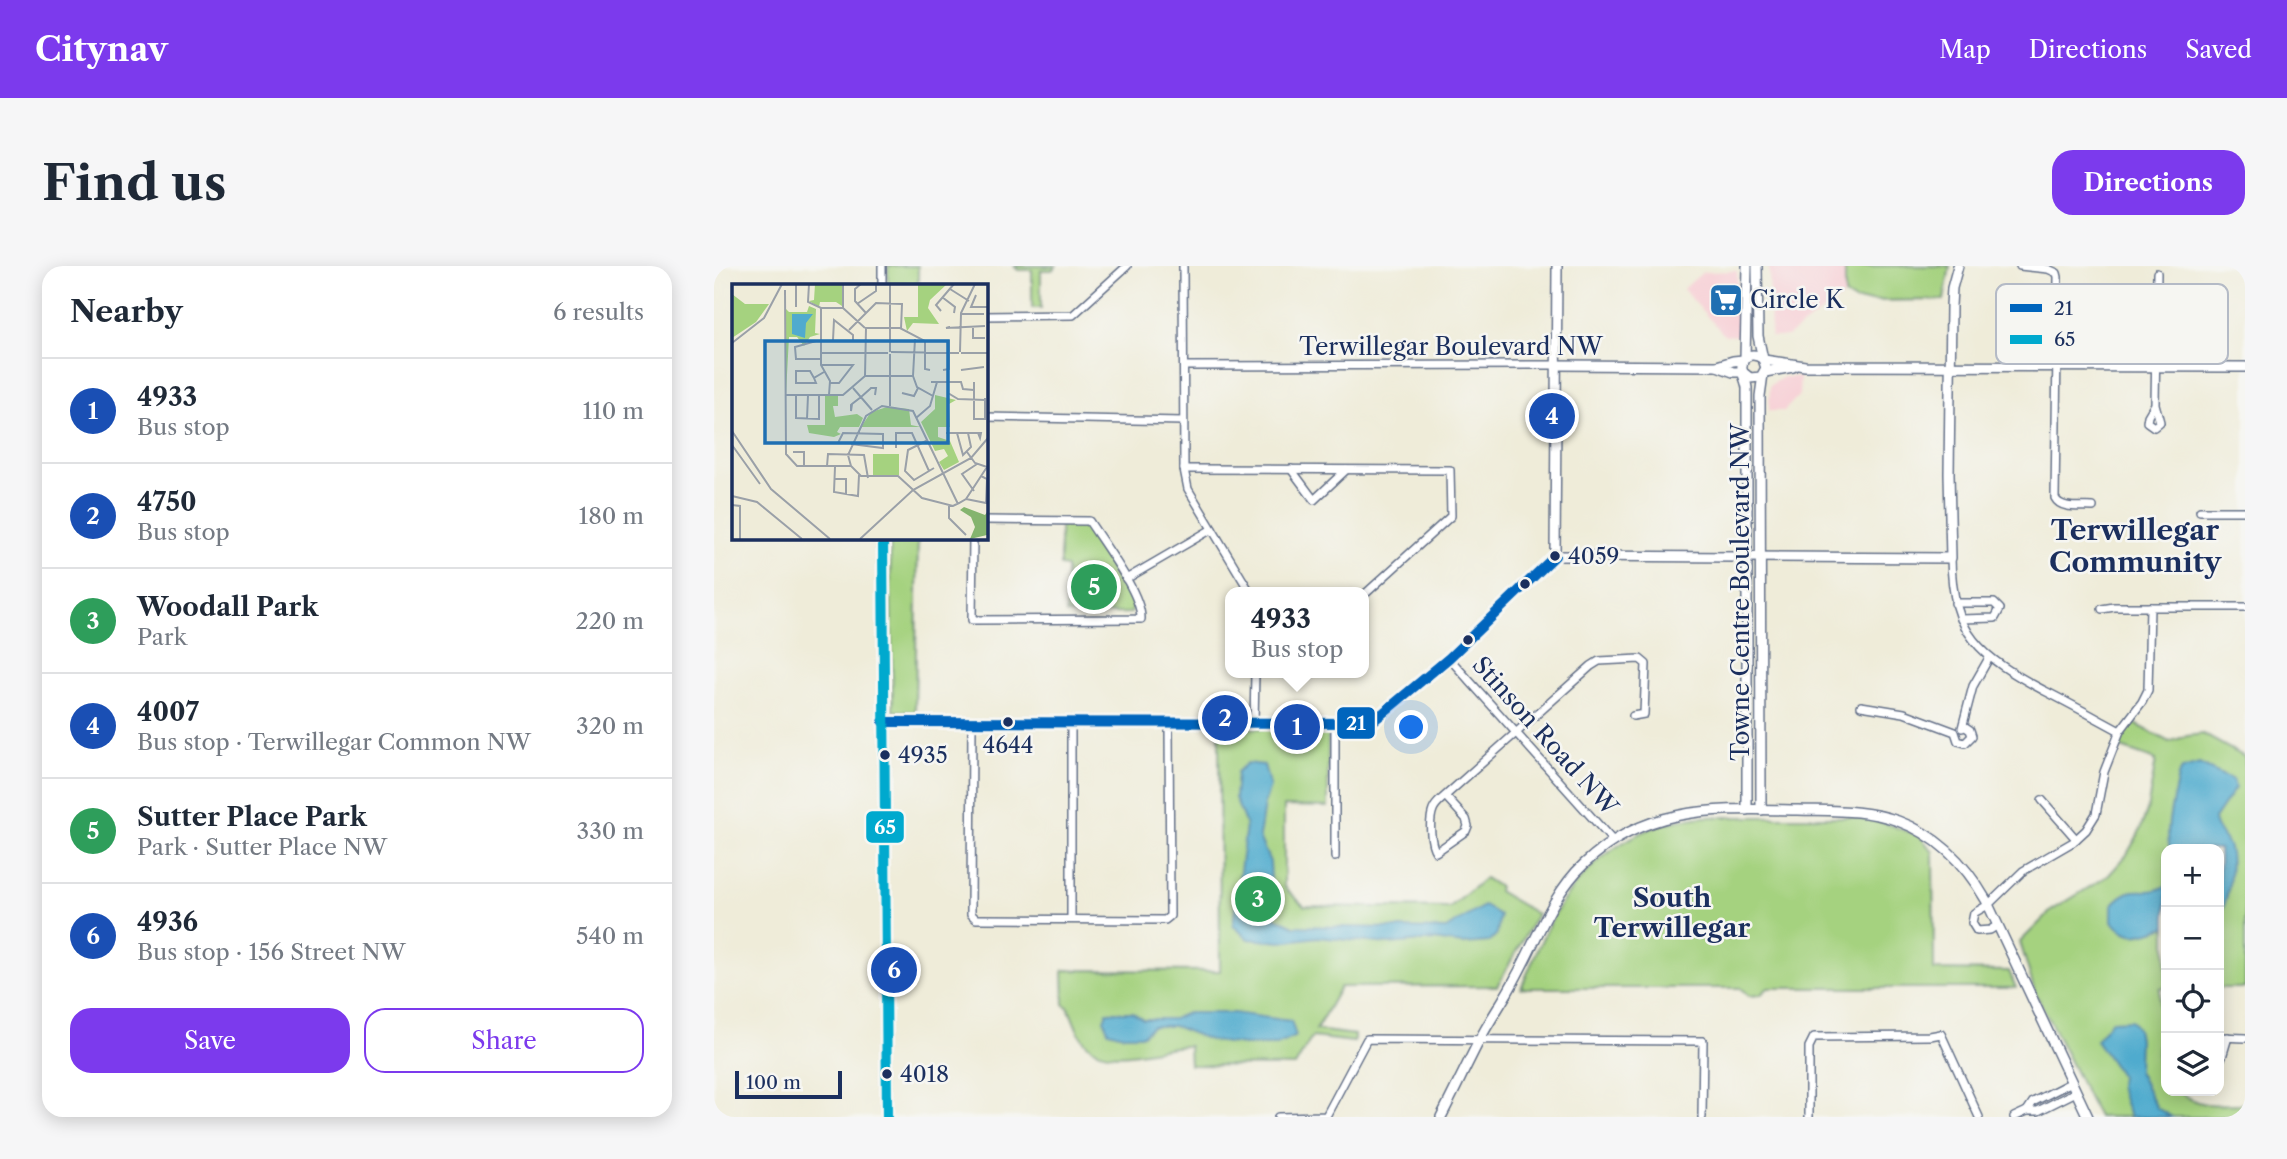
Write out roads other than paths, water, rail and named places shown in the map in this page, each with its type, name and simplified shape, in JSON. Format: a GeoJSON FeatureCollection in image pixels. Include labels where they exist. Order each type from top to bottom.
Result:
{"type":"FeatureCollection","features":[{"type":"Feature","properties":{"kind":"street"},"geometry":{"type":"LineString","coordinates":[[882,266],[882,284]]}},
{"type":"Feature","properties":{"kind":"street"},"geometry":{"type":"LineString","coordinates":[[987,316],[1073,315],[1127,266]]}},
{"type":"Feature","properties":{"kind":"street"},"geometry":{"type":"LineString","coordinates":[[1183,266],[1184,469],[1188,489],[1247,587]]}},
{"type":"Feature","properties":{"kind":"street"},"geometry":{"type":"LineString","coordinates":[[1555,556],[1557,266]]}},
{"type":"Feature","properties":{"kind":"street"},"geometry":{"type":"LineString","coordinates":[[1747,266],[1744,373],[1754,379],[1764,373],[1798,366]]}},
{"type":"Feature","properties":{"kind":"street"},"geometry":{"type":"LineString","coordinates":[[1757,266],[1758,336],[1764,359],[1764,373]]}},
{"type":"Feature","properties":{"kind":"street"},"geometry":{"type":"LineString","coordinates":[[1958,266],[1951,296],[1950,366],[1951,558],[1955,603],[1972,639],[1989,658],[2120,731]]}},
{"type":"Feature","properties":{"kind":"street"},"geometry":{"type":"LineString","coordinates":[[2020,266],[2048,269],[2057,273],[2057,284]]}},
{"type":"Feature","properties":{"kind":"street"},"geometry":{"type":"LineString","coordinates":[[2157,273],[2157,284]]}},
{"type":"Feature","properties":{"kind":"street"},"geometry":{"type":"LineString","coordinates":[[1744,359],[1754,354],[1764,359],[1798,366],[2245,367]]}},
{"type":"Feature","properties":{"kind":"street","name":"Terwillegar Boulevard NW"},"geometry":{"type":"LineString","coordinates":[[1185,366],[1717,366],[1744,359]]}},
{"type":"Feature","properties":{"kind":"street"},"geometry":{"type":"LineString","coordinates":[[2058,365],[2054,404],[2055,498],[2057,503],[2063,506],[2093,507]]}},
{"type":"Feature","properties":{"kind":"street","name":"Terwillegar Boulevard NW"},"geometry":{"type":"LineString","coordinates":[[1717,366],[1744,373]]}},
{"type":"Feature","properties":{"kind":"street"},"geometry":{"type":"LineString","coordinates":[[2155,366],[2155,404]]}},
{"type":"Feature","properties":{"kind":"street","name":"Towne Centre Boulevard NW"},"geometry":{"type":"LineString","coordinates":[[1744,373],[1747,417],[1747,810]]}},
{"type":"Feature","properties":{"kind":"street","name":"Towne Centre Boulevard NW"},"geometry":{"type":"LineString","coordinates":[[1760,810],[1760,396],[1764,373]]}},
{"type":"Feature","properties":{"kind":"street"},"geometry":{"type":"LineString","coordinates":[[987,416],[1183,421]]}},
{"type":"Feature","properties":{"kind":"street"},"geometry":{"type":"LineString","coordinates":[[1184,469],[1450,470],[1451,516],[1369,590]]}},
{"type":"Feature","properties":{"kind":"street"},"geometry":{"type":"LineString","coordinates":[[1291,469],[1314,500],[1346,470]]}},
{"type":"Feature","properties":{"kind":"street"},"geometry":{"type":"LineString","coordinates":[[2200,511],[2245,511]]}},
{"type":"Feature","properties":{"kind":"street"},"geometry":{"type":"LineString","coordinates":[[973,539],[972,620],[1141,620],[1141,611],[1126,579],[1089,521],[987,520]]}},
{"type":"Feature","properties":{"kind":"street"},"geometry":{"type":"LineString","coordinates":[[1126,579],[1212,529]]}},
{"type":"Feature","properties":{"kind":"street"},"geometry":{"type":"LineString","coordinates":[[883,539],[887,1117]]}},
{"type":"Feature","properties":{"kind":"street"},"geometry":{"type":"LineString","coordinates":[[883,722],[1368,723],[1376,720],[1449,657],[1555,556],[1951,558]]}},
{"type":"Feature","properties":{"kind":"street"},"geometry":{"type":"LineString","coordinates":[[1955,603],[1994,603],[2000,609],[1995,618],[1961,619]]}},
{"type":"Feature","properties":{"kind":"street"},"geometry":{"type":"LineString","coordinates":[[2102,610],[2115,607],[2245,607]]}},
{"type":"Feature","properties":{"kind":"street"},"geometry":{"type":"LineString","coordinates":[[1998,925],[1982,932],[1974,928],[1972,918],[1974,913],[1988,905],[2023,871],[2076,839],[2086,830],[2096,814],[2104,772],[2120,731],[2148,690],[2150,607]]}},
{"type":"Feature","properties":{"kind":"street","name":"Stinson Road NW"},"geometry":{"type":"LineString","coordinates":[[1449,657],[1613,841]]}},
{"type":"Feature","properties":{"kind":"street"},"geometry":{"type":"LineString","coordinates":[[1955,732],[1964,726],[1973,686],[1989,658]]}},
{"type":"Feature","properties":{"kind":"street"},"geometry":{"type":"LineString","coordinates":[[1446,796],[1468,825],[1466,831],[1436,852],[1432,846],[1432,815],[1435,806],[1446,796],[1517,732],[1591,666],[1599,661],[1644,661],[1644,714],[1633,716]]}},
{"type":"Feature","properties":{"kind":"street"},"geometry":{"type":"LineString","coordinates":[[1254,722],[1255,678]]}},
{"type":"Feature","properties":{"kind":"street"},"geometry":{"type":"LineString","coordinates":[[1861,706],[1904,713],[1955,732]]}},
{"type":"Feature","properties":{"kind":"street"},"geometry":{"type":"LineString","coordinates":[[972,722],[971,914],[976,919],[1165,920],[1170,916],[1169,722]]}},
{"type":"Feature","properties":{"kind":"street"},"geometry":{"type":"LineString","coordinates":[[1071,723],[1071,919]]}},
{"type":"Feature","properties":{"kind":"street"},"geometry":{"type":"LineString","coordinates":[[1335,723],[1335,857]]}},
{"type":"Feature","properties":{"kind":"street"},"geometry":{"type":"LineString","coordinates":[[1955,732],[1958,741],[1968,742],[1972,733],[1964,726]]}},
{"type":"Feature","properties":{"kind":"street"},"geometry":{"type":"LineString","coordinates":[[2042,800],[2076,839]]}},
{"type":"Feature","properties":{"kind":"street"},"geometry":{"type":"LineString","coordinates":[[1441,1117],[1479,1040],[1516,978],[1561,891],[1584,864],[1613,841],[1637,827],[1669,816],[1694,811],[1747,810],[1860,812],[1899,821],[1928,835],[1955,856],[1976,881],[2088,1117]]}},
{"type":"Feature","properties":{"kind":"street"},"geometry":{"type":"LineString","coordinates":[[1809,1117],[1809,1047],[1814,1037],[1941,1034],[1979,1117]]}},
{"type":"Feature","properties":{"kind":"street"},"geometry":{"type":"LineString","coordinates":[[2224,1037],[2245,1038]]}},
{"type":"Feature","properties":{"kind":"street"},"geometry":{"type":"LineString","coordinates":[[2224,1047],[2228,1037]]}},
{"type":"Feature","properties":{"kind":"street"},"geometry":{"type":"LineString","coordinates":[[1278,1117],[1326,1116],[1367,1040],[1703,1041],[1702,1117]]}},
{"type":"Feature","properties":{"kind":"street"},"geometry":{"type":"LineString","coordinates":[[2014,1117],[2026,1111],[2033,1102],[2072,1082]]}},
{"type":"Feature","properties":{"kind":"street"},"geometry":{"type":"LineString","coordinates":[[2026,1111],[2038,1111],[2076,1092]]}},
{"type":"Feature","properties":{"kind":"water"},"geometry":{"type":"Polygon","coordinates":[[[1247,763],[1264,765],[1270,787],[1264,804],[1259,837],[1270,862],[1273,916],[1294,926],[1446,929],[1484,906],[1500,915],[1497,934],[1489,942],[1463,944],[1433,940],[1389,944],[1317,937],[1281,942],[1248,939],[1233,925],[1246,825],[1235,798],[1237,772],[1247,763]]]}},
{"type":"Feature","properties":{"kind":"water"},"geometry":{"type":"Polygon","coordinates":[[[2199,764],[2233,780],[2235,788],[2214,819],[2216,827],[2228,844],[2230,855],[2228,892],[2224,903],[2224,844],[2169,844],[2169,822],[2178,776],[2182,769],[2199,764]]]}},
{"type":"Feature","properties":{"kind":"water"},"geometry":{"type":"Polygon","coordinates":[[[2161,888],[2161,929],[2143,934],[2131,934],[2112,921],[2112,905],[2120,897],[2133,891],[2161,888]]]}},
{"type":"Feature","properties":{"kind":"water"},"geometry":{"type":"Polygon","coordinates":[[[1107,1012],[1132,1012],[1143,1019],[1173,1019],[1187,1013],[1234,1013],[1291,1021],[1296,1036],[1277,1045],[1244,1045],[1212,1041],[1174,1026],[1152,1026],[1143,1035],[1123,1035],[1108,1031],[1104,1020],[1107,1012]]]}},
{"type":"Feature","properties":{"kind":"water"},"geometry":{"type":"Polygon","coordinates":[[[2131,1020],[2139,1039],[2138,1071],[2157,1108],[2172,1117],[2130,1117],[2119,1086],[2120,1075],[2096,1040],[2111,1021],[2131,1020]]]}},
{"type":"Feature","properties":{"kind":"place","name":"Circle K"},"geometry":{"type":"Point","coordinates":[1726,300]}},
{"type":"Feature","properties":{"kind":"place","name":"4007"},"geometry":{"type":"Point","coordinates":[1552,416]}},
{"type":"Feature","properties":{"kind":"place","name":"4059"},"geometry":{"type":"Point","coordinates":[1555,556]}},
{"type":"Feature","properties":{"kind":"place","name":"Sutter Place Park"},"geometry":{"type":"Point","coordinates":[1094,587]}},
{"type":"Feature","properties":{"kind":"place","name":"4750"},"geometry":{"type":"Point","coordinates":[1225,718]}},
{"type":"Feature","properties":{"kind":"place","name":"4644"},"geometry":{"type":"Point","coordinates":[1008,722]}},
{"type":"Feature","properties":{"kind":"place","name":"4933"},"geometry":{"type":"Point","coordinates":[1297,727]}},
{"type":"Feature","properties":{"kind":"place","name":"4935"},"geometry":{"type":"Point","coordinates":[885,755]}},
{"type":"Feature","properties":{"kind":"place","name":"Woodall Park"},"geometry":{"type":"Point","coordinates":[1258,899]}},
{"type":"Feature","properties":{"kind":"place","name":"4936"},"geometry":{"type":"Point","coordinates":[894,970]}},
{"type":"Feature","properties":{"kind":"place","name":"4018"},"geometry":{"type":"Point","coordinates":[887,1074]}},
{"type":"Feature","properties":{"kind":"district","name":"Terwillegar Community"},"geometry":{"type":"Point","coordinates":[2135,546]}},
{"type":"Feature","properties":{"kind":"district","name":"South Terwillegar"},"geometry":{"type":"Point","coordinates":[1672,913]}}]}
